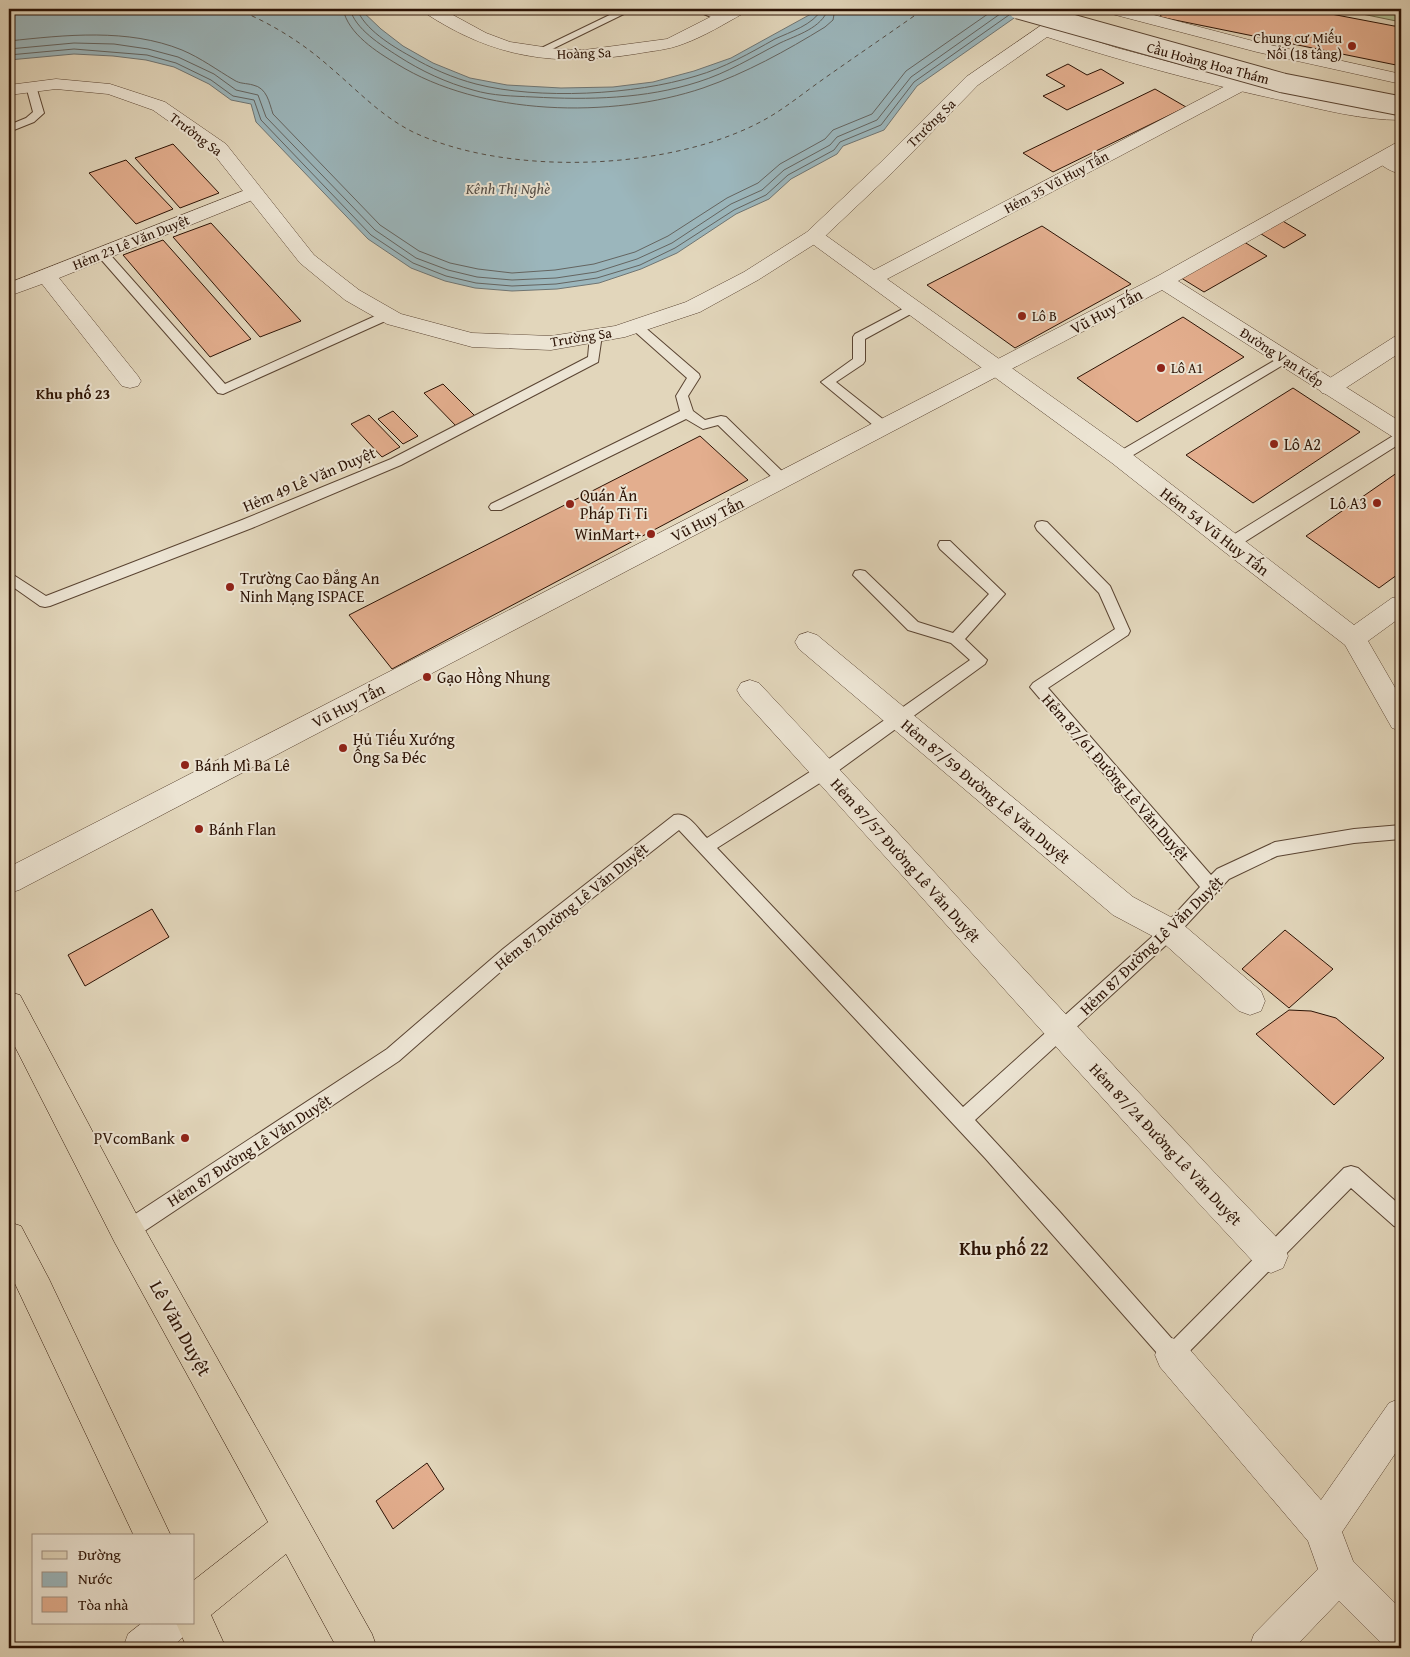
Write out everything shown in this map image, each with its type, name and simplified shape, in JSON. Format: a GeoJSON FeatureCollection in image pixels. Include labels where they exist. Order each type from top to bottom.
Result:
{"type":"FeatureCollection","features":[{"type":"Feature","properties":{"kind":"main road","name":"Lê Văn Duyệt"},"geometry":{"type":"LineString","coordinates":[[9,1005],[127,1231],[358,1648]]}},
{"type":"Feature","properties":{"kind":"main road"},"geometry":{"type":"LineString","coordinates":[[9,1238],[37,1291],[152,1534]]}},
{"type":"Feature","properties":{"kind":"main road"},"geometry":{"type":"LineString","coordinates":[[195,1603],[291,1527]]}},
{"type":"Feature","properties":{"kind":"main road"},"geometry":{"type":"LineString","coordinates":[[195,1623],[208,1648]]}},
{"type":"Feature","properties":{"kind":"street","name":"Hoàng Sa"},"geometry":{"type":"LineString","coordinates":[[431,9],[450,23],[495,44],[536,53],[600,54],[676,41],[738,9]]}},
{"type":"Feature","properties":{"kind":"street","name":"Cầu Hoàng Hoa Thám"},"geometry":{"type":"LineString","coordinates":[[1018,9],[1283,83],[1401,106]]}},
{"type":"Feature","properties":{"kind":"street","name":"Cầu Hoàng Hoa Thám"},"geometry":{"type":"LineString","coordinates":[[1066,9],[1275,68],[1401,91]]}},
{"type":"Feature","properties":{"kind":"street","name":"Trường Sa"},"geometry":{"type":"LineString","coordinates":[[9,90],[56,84],[110,88],[159,106],[219,148],[306,259],[352,294],[394,319],[472,340],[551,343],[637,327],[693,307],[751,276],[814,236],[887,168],[972,81],[1076,9]]}},
{"type":"Feature","properties":{"kind":"street"},"geometry":{"type":"LineString","coordinates":[[1114,9],[1192,32],[1282,55],[1401,79]]}},
{"type":"Feature","properties":{"kind":"street"},"geometry":{"type":"LineString","coordinates":[[1045,31],[1111,52],[1239,86],[1368,114],[1401,115]]}},
{"type":"Feature","properties":{"kind":"street","name":"Hẻm 35 Vũ Huy Tấn"},"geometry":{"type":"LineString","coordinates":[[874,278],[1239,86]]}},
{"type":"Feature","properties":{"kind":"street","name":"Vũ Huy Tấn"},"geometry":{"type":"LineString","coordinates":[[9,881],[998,368],[1163,281],[1401,148]]}},
{"type":"Feature","properties":{"kind":"street"},"geometry":{"type":"LineString","coordinates":[[1384,158],[1401,168]]}},
{"type":"Feature","properties":{"kind":"street","name":"Hẻm 23 Lê Văn Duyệt"},"geometry":{"type":"LineString","coordinates":[[9,290],[253,193]]}},
{"type":"Feature","properties":{"kind":"street","name":"Hẻm 54 Vũ Huy Tấn"},"geometry":{"type":"LineString","coordinates":[[814,236],[1120,457],[1230,544],[1354,638],[1401,721]]}},
{"type":"Feature","properties":{"kind":"street"},"geometry":{"type":"LineString","coordinates":[[46,275],[130,381]]}},
{"type":"Feature","properties":{"kind":"street","name":"Đường Vạn Kiếp"},"geometry":{"type":"LineString","coordinates":[[1163,281],[1401,432]]}},
{"type":"Feature","properties":{"kind":"street"},"geometry":{"type":"LineString","coordinates":[[1330,388],[1401,342]]}},
{"type":"Feature","properties":{"kind":"street"},"geometry":{"type":"LineString","coordinates":[[1354,638],[1401,605]]}},
{"type":"Feature","properties":{"kind":"street","name":"Hẻm 87/59 Đường Lê Văn Duyệt"},"geometry":{"type":"LineString","coordinates":[[808,642],[1122,906],[1170,931],[1250,1001]]}},
{"type":"Feature","properties":{"kind":"street","name":"Hẻm 87/57 Đường Lê Văn Duyệt"},"geometry":{"type":"LineString","coordinates":[[750,690],[1060,1032]]}},
{"type":"Feature","properties":{"kind":"street","name":"Hẻm 87/24 Đường Lê Văn Duyệt"},"geometry":{"type":"LineString","coordinates":[[1060,1032],[1271,1256]]}},
{"type":"Feature","properties":{"kind":"street"},"geometry":{"type":"LineString","coordinates":[[1172,1355],[1322,1529],[1338,1574],[1401,1636]]}},
{"type":"Feature","properties":{"kind":"street"},"geometry":{"type":"LineString","coordinates":[[1322,1529],[1401,1414]]}},
{"type":"Feature","properties":{"kind":"street"},"geometry":{"type":"LineString","coordinates":[[1268,1648],[1338,1574]]}},
{"type":"Feature","properties":{"kind":"street"},"geometry":{"type":"LineString","coordinates":[[142,1648],[170,1624]]}},
{"type":"Feature","properties":{"kind":"lane"},"geometry":{"type":"LineString","coordinates":[[536,53],[629,9]]}},
{"type":"Feature","properties":{"kind":"lane"},"geometry":{"type":"LineString","coordinates":[[697,9],[722,18]]}},
{"type":"Feature","properties":{"kind":"lane"},"geometry":{"type":"LineString","coordinates":[[9,129],[30,120],[38,113],[31,86]]}},
{"type":"Feature","properties":{"kind":"lane"},"geometry":{"type":"LineString","coordinates":[[102,253],[223,390],[388,315]]}},
{"type":"Feature","properties":{"kind":"lane"},"geometry":{"type":"LineString","coordinates":[[884,427],[827,382],[859,361],[860,337],[914,307]]}},
{"type":"Feature","properties":{"kind":"lane"},"geometry":{"type":"LineString","coordinates":[[637,327],[694,377],[682,396],[687,413],[703,425],[721,420],[782,480]]}},
{"type":"Feature","properties":{"kind":"lane","name":"Hẻm 49 Lê Văn Duyệt"},"geometry":{"type":"LineString","coordinates":[[9,583],[15,581],[45,602],[247,524],[396,462],[594,359],[596,335]]}},
{"type":"Feature","properties":{"kind":"lane"},"geometry":{"type":"LineString","coordinates":[[1120,457],[1284,359]]}},
{"type":"Feature","properties":{"kind":"lane"},"geometry":{"type":"LineString","coordinates":[[496,507],[687,413]]}},
{"type":"Feature","properties":{"kind":"lane"},"geometry":{"type":"LineString","coordinates":[[1230,544],[1401,437]]}},
{"type":"Feature","properties":{"kind":"lane","name":"Hẻm 87/61 Đường Lê Văn Duyệt"},"geometry":{"type":"LineString","coordinates":[[1042,526],[1105,590],[1123,631],[1038,687],[1210,888]]}},
{"type":"Feature","properties":{"kind":"lane"},"geometry":{"type":"LineString","coordinates":[[945,545],[998,594],[956,639]]}},
{"type":"Feature","properties":{"kind":"lane"},"geometry":{"type":"LineString","coordinates":[[706,847],[825,771],[980,660],[956,639],[913,626],[860,576]]}},
{"type":"Feature","properties":{"kind":"lane","name":"Hẻm 87 Đường Lê Văn Duyệt"},"geometry":{"type":"LineString","coordinates":[[127,1231],[393,1055],[509,954],[680,820],[962,1120],[1132,1307],[1172,1355]]}},
{"type":"Feature","properties":{"kind":"lane","name":"Hẻm 87 Đường Lê Văn Duyệt"},"geometry":{"type":"LineString","coordinates":[[962,1120],[1170,931],[1223,874],[1275,849],[1354,836],[1401,832]]}},
{"type":"Feature","properties":{"kind":"lane"},"geometry":{"type":"LineString","coordinates":[[1172,1355],[1351,1175],[1401,1219]]}},
{"type":"Feature","properties":{"kind":"green space"},"geometry":{"type":"Polygon","coordinates":[[[1338,9],[1401,9],[1401,22],[1338,9]]]}},
{"type":"Feature","properties":{"kind":"water","name":"Kênh Thị Nghè"},"geometry":{"type":"Polygon","coordinates":[[[9,9],[360,9],[403,46],[433,63],[470,78],[507,85],[561,88],[613,87],[653,82],[694,71],[731,58],[820,9],[1027,9],[917,86],[884,130],[843,146],[837,154],[791,179],[769,199],[736,214],[677,253],[641,269],[599,283],[557,289],[512,291],[475,288],[445,281],[411,268],[368,239],[256,122],[251,104],[231,100],[209,84],[174,67],[146,60],[74,54],[9,60],[9,9]]]}},
{"type":"Feature","properties":{"kind":"building","name":"Chung cư Miếu Nổi (18 tầng)"},"geometry":{"type":"Polygon","coordinates":[[[1164,9],[1305,9],[1401,26],[1401,66],[1160,17],[1164,9]]]}},
{"type":"Feature","properties":{"kind":"building"},"geometry":{"type":"Polygon","coordinates":[[[1068,64],[1087,75],[1101,69],[1124,83],[1067,110],[1043,96],[1065,86],[1046,75],[1068,64]]]}},
{"type":"Feature","properties":{"kind":"building"},"geometry":{"type":"Polygon","coordinates":[[[1155,89],[1186,107],[1053,172],[1023,153],[1155,89]]]}},
{"type":"Feature","properties":{"kind":"building"},"geometry":{"type":"Polygon","coordinates":[[[173,144],[219,193],[180,208],[135,158],[173,144]]]}},
{"type":"Feature","properties":{"kind":"building"},"geometry":{"type":"Polygon","coordinates":[[[126,160],[173,209],[136,224],[89,173],[126,160]]]}},
{"type":"Feature","properties":{"kind":"building"},"geometry":{"type":"Polygon","coordinates":[[[1281,220],[1306,235],[1284,248],[1258,232],[1281,220]]]}},
{"type":"Feature","properties":{"kind":"building"},"geometry":{"type":"Polygon","coordinates":[[[211,223],[301,321],[260,337],[173,237],[211,223]]]}},
{"type":"Feature","properties":{"kind":"building","name":"Lô B"},"geometry":{"type":"Polygon","coordinates":[[[1042,226],[1131,284],[1015,348],[927,285],[1042,226]]]}},
{"type":"Feature","properties":{"kind":"building"},"geometry":{"type":"Polygon","coordinates":[[[163,240],[251,339],[210,357],[123,255],[163,240]]]}},
{"type":"Feature","properties":{"kind":"building"},"geometry":{"type":"Polygon","coordinates":[[[1241,240],[1267,256],[1204,292],[1178,276],[1241,240]]]}},
{"type":"Feature","properties":{"kind":"building","name":"Lô A1"},"geometry":{"type":"Polygon","coordinates":[[[1183,317],[1244,357],[1137,422],[1077,378],[1183,317]]]}},
{"type":"Feature","properties":{"kind":"building"},"geometry":{"type":"Polygon","coordinates":[[[443,384],[476,417],[457,427],[424,393],[443,384]]]}},
{"type":"Feature","properties":{"kind":"building","name":"Lô A2"},"geometry":{"type":"Polygon","coordinates":[[[1293,388],[1360,432],[1253,503],[1186,455],[1293,388]]]}},
{"type":"Feature","properties":{"kind":"building"},"geometry":{"type":"Polygon","coordinates":[[[393,411],[418,436],[403,444],[378,419],[393,411]]]}},
{"type":"Feature","properties":{"kind":"building"},"geometry":{"type":"Polygon","coordinates":[[[369,415],[400,447],[382,457],[351,424],[369,415]]]}},
{"type":"Feature","properties":{"kind":"building"},"geometry":{"type":"Polygon","coordinates":[[[700,436],[748,480],[392,669],[349,615],[700,436]]]}},
{"type":"Feature","properties":{"kind":"building","name":"Lô A3"},"geometry":{"type":"Polygon","coordinates":[[[1401,470],[1401,572],[1379,588],[1306,536],[1401,470]]]}},
{"type":"Feature","properties":{"kind":"building"},"geometry":{"type":"Polygon","coordinates":[[[152,909],[169,937],[85,986],[68,955],[152,909]]]}},
{"type":"Feature","properties":{"kind":"building"},"geometry":{"type":"Polygon","coordinates":[[[1285,930],[1333,969],[1289,1008],[1242,969],[1285,930]]]}},
{"type":"Feature","properties":{"kind":"building"},"geometry":{"type":"Polygon","coordinates":[[[1289,1010],[1311,1011],[1336,1018],[1384,1058],[1334,1105],[1256,1034],[1289,1010]]]}},
{"type":"Feature","properties":{"kind":"building"},"geometry":{"type":"Polygon","coordinates":[[[427,1463],[444,1489],[393,1529],[376,1501],[427,1463]]]}},
{"type":"Feature","properties":{"kind":"ferry route"},"geometry":{"type":"LineString","coordinates":[[236,9],[274,27],[298,42],[380,111],[413,132],[452,147],[497,157],[545,162],[594,162],[643,157],[690,148],[733,134],[778,112],[924,9]]}},
{"type":"Feature","properties":{"kind":"place","name":"Chung cư Miếu Nổi (18 tầng)"},"geometry":{"type":"Point","coordinates":[1352,46]}},
{"type":"Feature","properties":{"kind":"place","name":"Lô B"},"geometry":{"type":"Point","coordinates":[1022,316]}},
{"type":"Feature","properties":{"kind":"place","name":"Lô A1"},"geometry":{"type":"Point","coordinates":[1161,368]}},
{"type":"Feature","properties":{"kind":"place","name":"Lô A2"},"geometry":{"type":"Point","coordinates":[1274,444]}},
{"type":"Feature","properties":{"kind":"place","name":"Lô A3"},"geometry":{"type":"Point","coordinates":[1377,503]}},
{"type":"Feature","properties":{"kind":"place","name":"Quán Ăn Pháp Ti Ti"},"geometry":{"type":"Point","coordinates":[570,504]}},
{"type":"Feature","properties":{"kind":"place","name":"WinMart+"},"geometry":{"type":"Point","coordinates":[651,534]}},
{"type":"Feature","properties":{"kind":"place","name":"Trường Cao Đẳng An Ninh Mạng ISPACE"},"geometry":{"type":"Point","coordinates":[230,587]}},
{"type":"Feature","properties":{"kind":"place","name":"Gạo Hồng Nhung"},"geometry":{"type":"Point","coordinates":[427,677]}},
{"type":"Feature","properties":{"kind":"place","name":"Hủ Tiếu Xướng Ống Sa Đéc"},"geometry":{"type":"Point","coordinates":[343,748]}},
{"type":"Feature","properties":{"kind":"place","name":"Bánh Mì Ba Lê"},"geometry":{"type":"Point","coordinates":[185,765]}},
{"type":"Feature","properties":{"kind":"place","name":"Bánh Flan"},"geometry":{"type":"Point","coordinates":[199,829]}},
{"type":"Feature","properties":{"kind":"place","name":"PVcomBank"},"geometry":{"type":"Point","coordinates":[185,1138]}},
{"type":"Feature","properties":{"kind":"district","name":"Khu phố 23"},"geometry":{"type":"Point","coordinates":[73,393]}},
{"type":"Feature","properties":{"kind":"district","name":"Khu phố 22"},"geometry":{"type":"Point","coordinates":[1004,1248]}}]}
